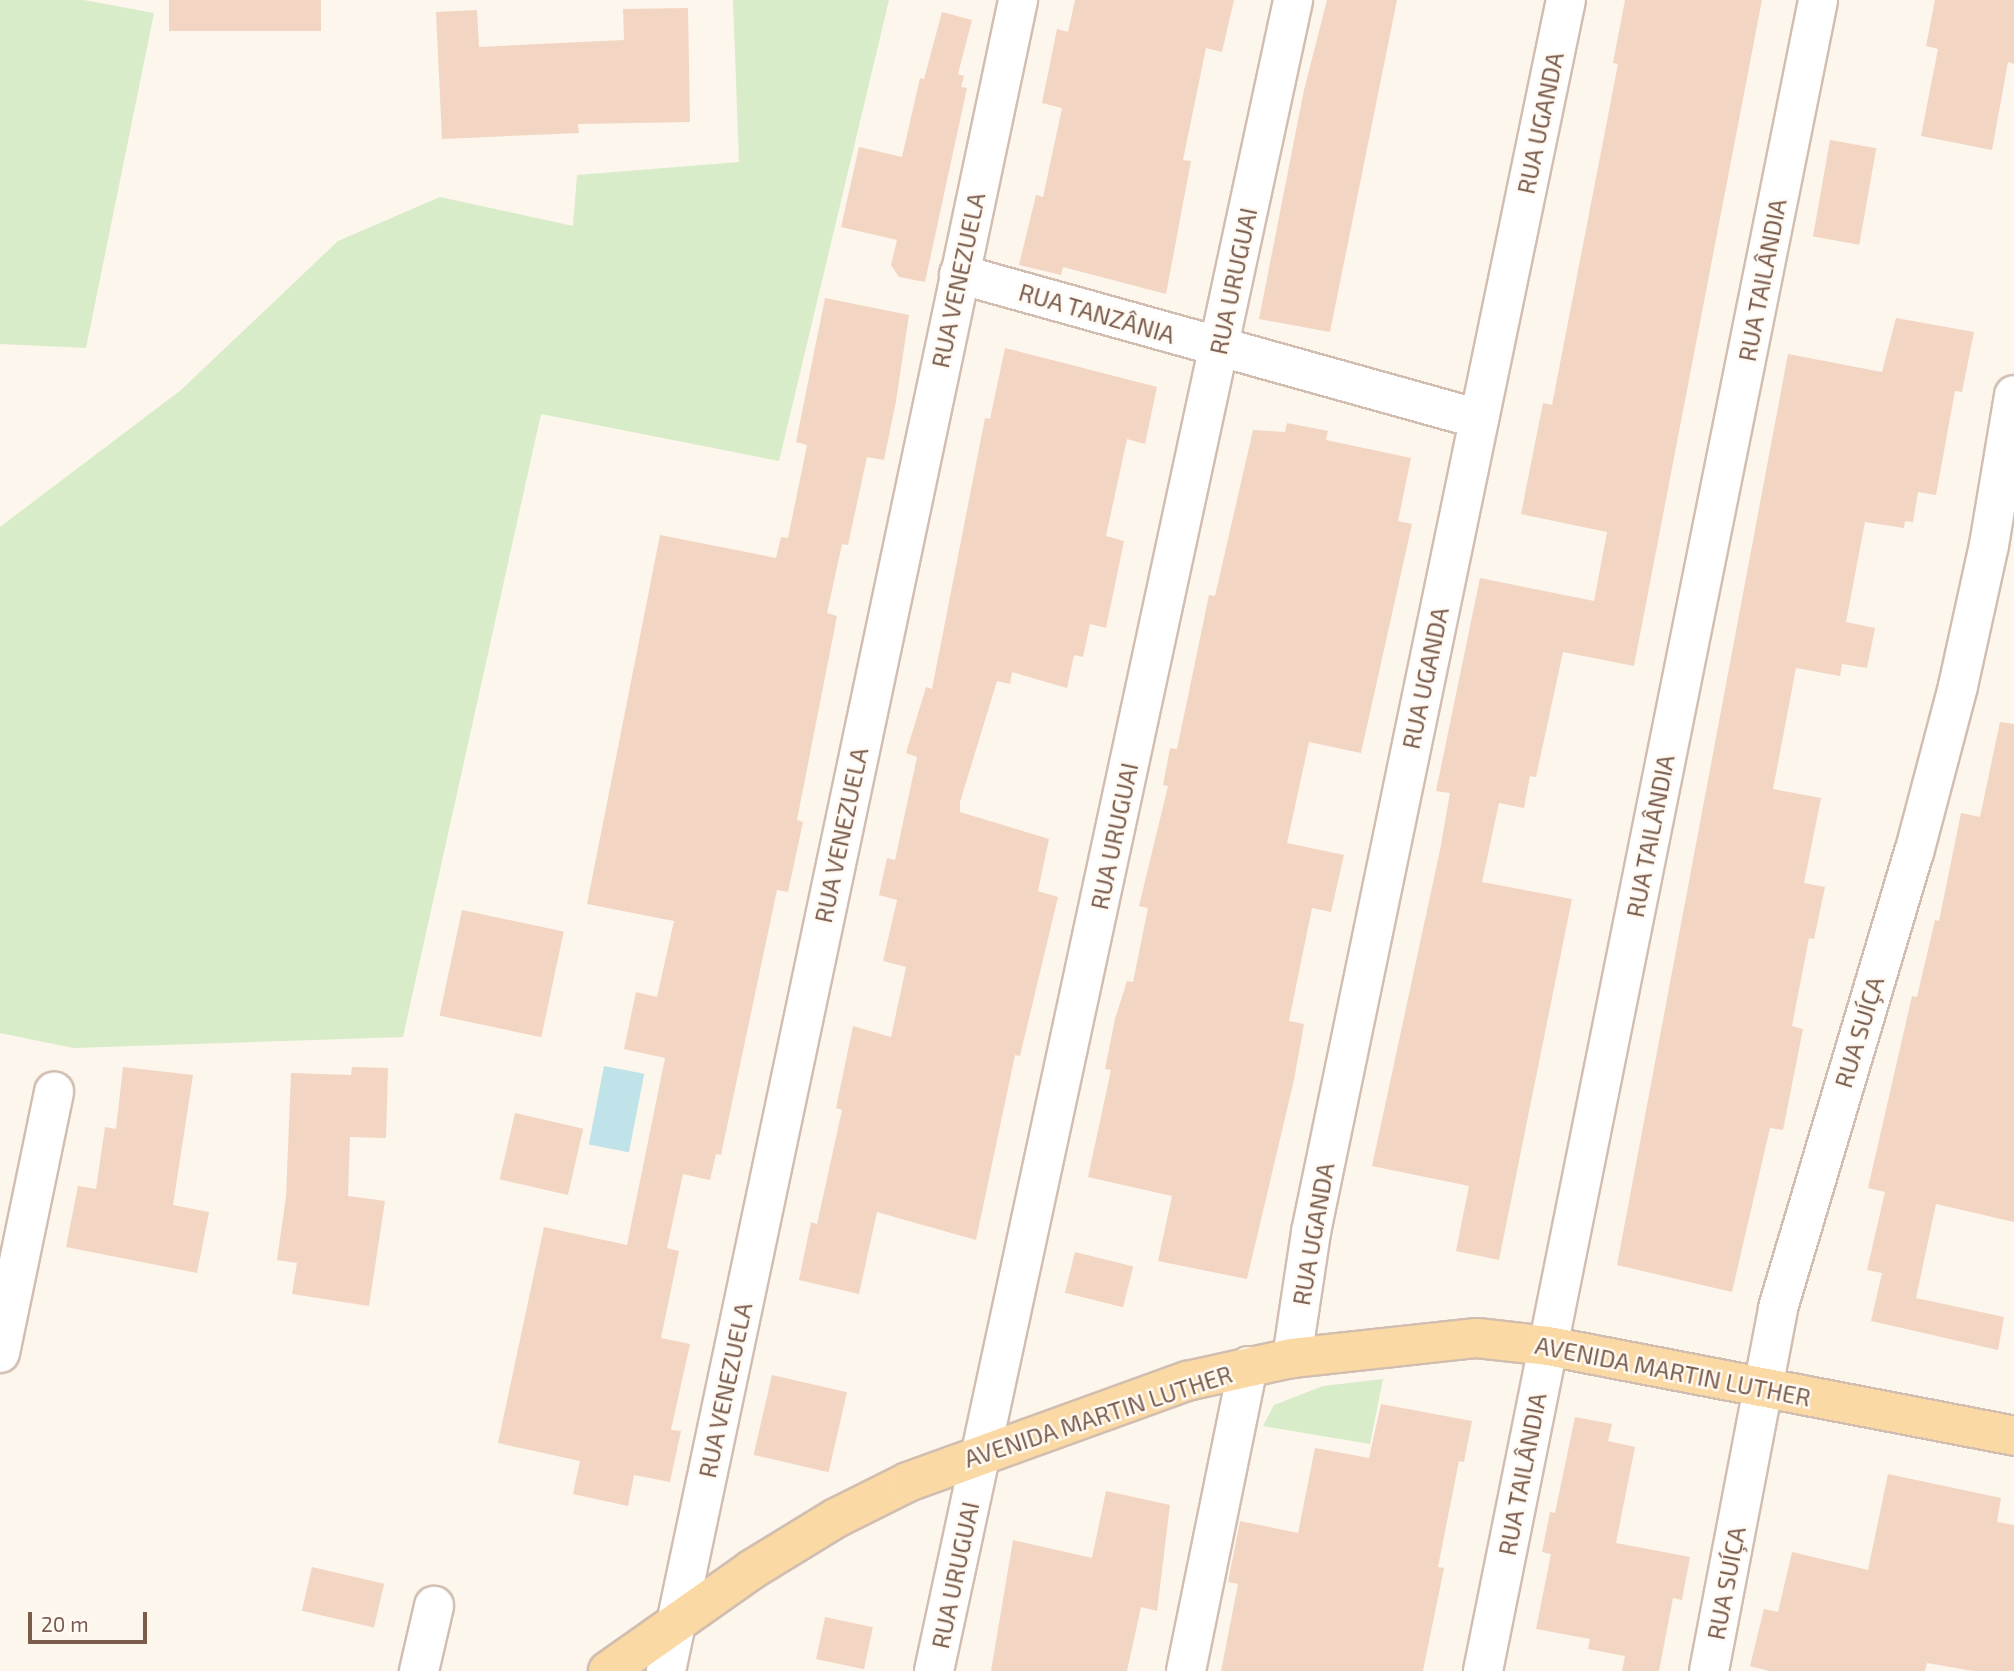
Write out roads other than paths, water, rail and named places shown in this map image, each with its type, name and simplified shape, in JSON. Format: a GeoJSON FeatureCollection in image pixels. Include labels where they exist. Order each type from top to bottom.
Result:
{"type":"FeatureCollection","features":[{"type":"Feature","properties":{"kind":"main road","name":"AVENIDA MARTIN LUTHER"},"geometry":{"type":"LineString","coordinates":[[608,1671],[677,1620],[836,1518],[981,1452],[1186,1381],[1292,1358],[1477,1338],[1548,1346],[2014,1436]]}},
{"type":"Feature","properties":{"kind":"street","name":"RUA VENEZUELA"},"geometry":{"type":"LineString","coordinates":[[666,1671],[1018,0]]}},
{"type":"Feature","properties":{"kind":"street","name":"RUA URUGUAI"},"geometry":{"type":"LineString","coordinates":[[934,1671],[1293,0]]}},
{"type":"Feature","properties":{"kind":"street","name":"RUA UGANDA"},"geometry":{"type":"LineString","coordinates":[[1292,1358],[1311,1233],[1566,0]]}},
{"type":"Feature","properties":{"kind":"street","name":"RUA TAILÂNDIA"},"geometry":{"type":"LineString","coordinates":[[1483,1671],[1818,0]]}},
{"type":"Feature","properties":{"kind":"street","name":"RUA TANZÂNIA"},"geometry":{"type":"LineString","coordinates":[[959,274],[1479,419]]}},
{"type":"Feature","properties":{"kind":"street","name":"RUA SUÍÇA"},"geometry":{"type":"LineString","coordinates":[[1709,1671],[1762,1387],[1806,1205],[1914,853],[1958,686],[1989,545],[2014,395]]}},
{"type":"Feature","properties":{"kind":"street"},"geometry":{"type":"LineString","coordinates":[[0,1353],[54,1092]]}},
{"type":"Feature","properties":{"kind":"street"},"geometry":{"type":"LineString","coordinates":[[1186,1671],[1248,1366]]}},
{"type":"Feature","properties":{"kind":"street"},"geometry":{"type":"LineString","coordinates":[[419,1671],[434,1606]]}},
{"type":"Feature","properties":{"kind":"water"},"geometry":{"type":"Polygon","coordinates":[[[604,1066],[644,1074],[629,1152],[589,1145],[604,1066]]]}}]}
